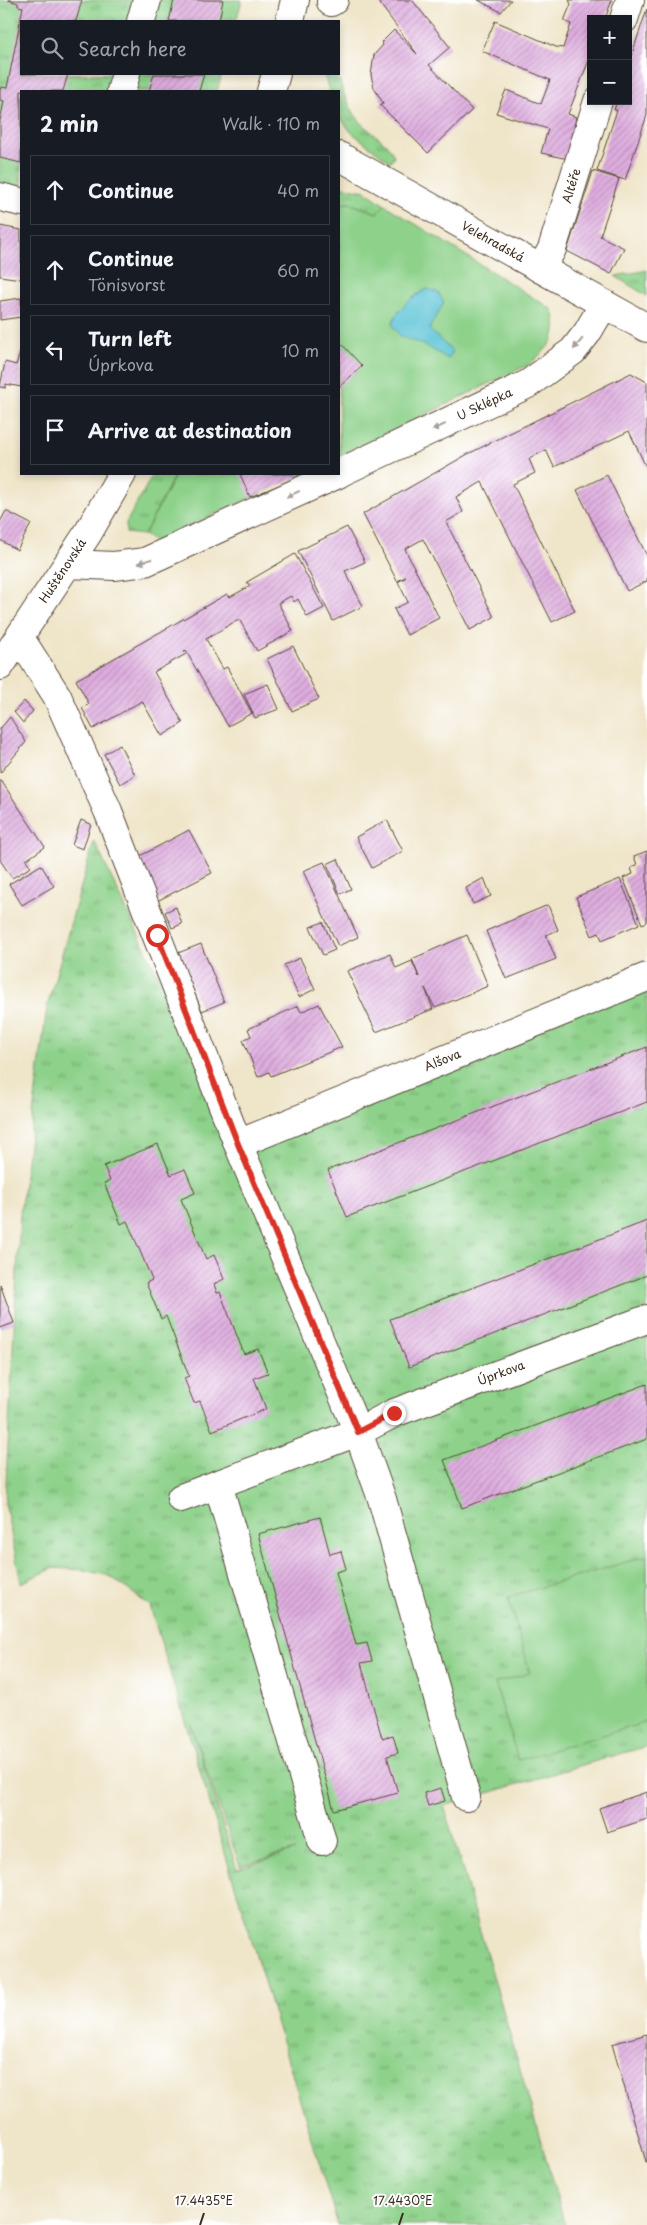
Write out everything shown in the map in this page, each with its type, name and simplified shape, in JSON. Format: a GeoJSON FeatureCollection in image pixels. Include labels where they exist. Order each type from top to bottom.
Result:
{"type":"FeatureCollection","features":[{"type":"Feature","properties":{"kind":"street"},"geometry":{"type":"LineString","coordinates":[[141,20],[147,0]]}},
{"type":"Feature","properties":{"kind":"street"},"geometry":{"type":"LineString","coordinates":[[290,20],[295,0]]}},
{"type":"Feature","properties":{"kind":"street"},"geometry":{"type":"LineString","coordinates":[[625,15],[630,0]]}},
{"type":"Feature","properties":{"kind":"street"},"geometry":{"type":"LineString","coordinates":[[121,90],[126,75]]}},
{"type":"Feature","properties":{"kind":"street"},"geometry":{"type":"LineString","coordinates":[[271,90],[276,75]]}},
{"type":"Feature","properties":{"kind":"street","name":"Altéře"},"geometry":{"type":"LineString","coordinates":[[541,269],[552,249],[597,105]]}},
{"type":"Feature","properties":{"kind":"street","name":"Velehradská"},"geometry":{"type":"LineString","coordinates":[[340,157],[647,328]]}},
{"type":"Feature","properties":{"kind":"street"},"geometry":{"type":"LineString","coordinates":[[0,197],[20,202]]}},
{"type":"Feature","properties":{"kind":"street","name":"U Sklépka"},"geometry":{"type":"LineString","coordinates":[[340,472],[528,384],[573,351],[587,333],[604,304]]}},
{"type":"Feature","properties":{"kind":"street","name":"Huštěnovská"},"geometry":{"type":"LineString","coordinates":[[0,666],[68,564],[121,475]]}},
{"type":"Feature","properties":{"kind":"street","name":"U Sklépka"},"geometry":{"type":"LineString","coordinates":[[68,564],[114,566],[145,562],[334,475]]}},
{"type":"Feature","properties":{"kind":"street"},"geometry":{"type":"LineString","coordinates":[[20,638],[57,696],[108,811],[238,1144],[358,1432],[382,1499],[466,1796]]}},
{"type":"Feature","properties":{"kind":"street","name":"Alšova"},"geometry":{"type":"LineString","coordinates":[[238,1144],[647,977]]}},
{"type":"Feature","properties":{"kind":"street","name":"Úprkova"},"geometry":{"type":"LineString","coordinates":[[181,1498],[358,1432],[394,1413],[647,1319]]}},
{"type":"Feature","properties":{"kind":"street"},"geometry":{"type":"LineString","coordinates":[[218,1484],[322,1841]]}},
{"type":"Feature","properties":{"kind":"green space"},"geometry":{"type":"Polygon","coordinates":[[[0,0],[242,0],[236,20],[20,20],[20,75],[222,75],[217,90],[20,90],[20,206],[0,202],[0,0]]]}},
{"type":"Feature","properties":{"kind":"green space"},"geometry":{"type":"Polygon","coordinates":[[[324,75],[337,75],[344,95],[355,114],[364,126],[392,151],[394,156],[390,162],[351,132],[340,117],[340,90],[329,90],[324,75]]]}},
{"type":"Feature","properties":{"kind":"green space"},"geometry":{"type":"Polygon","coordinates":[[[340,186],[365,191],[385,205],[377,213],[348,203],[340,204],[340,186]]]}},
{"type":"Feature","properties":{"kind":"green space"},"geometry":{"type":"Polygon","coordinates":[[[348,203],[377,213],[385,205],[553,310],[555,328],[552,341],[530,364],[340,456],[340,204],[348,203]]]}},
{"type":"Feature","properties":{"kind":"green space"},"geometry":{"type":"Polygon","coordinates":[[[647,270],[647,296],[615,276],[644,271],[647,270]]]}},
{"type":"Feature","properties":{"kind":"green space"},"geometry":{"type":"Polygon","coordinates":[[[152,475],[174,475],[144,535],[126,533],[126,523],[152,475]]]}},
{"type":"Feature","properties":{"kind":"green space"},"geometry":{"type":"Polygon","coordinates":[[[175,475],[300,475],[155,542],[144,535],[175,475]]]}},
{"type":"Feature","properties":{"kind":"green space"},"geometry":{"type":"Polygon","coordinates":[[[94,841],[238,1144],[647,977],[647,1746],[444,1806],[565,2225],[338,2225],[150,1606],[110,1576],[84,1570],[54,1568],[21,1583],[5,1503],[20,1214],[47,1007],[94,841]],[[190,1723],[237,1869],[295,1850],[240,1866],[190,1723]]]}},
{"type":"Feature","properties":{"kind":"green space"},"geometry":{"type":"Polygon","coordinates":[[[647,1556],[647,1722],[518,1760],[495,1683],[530,1673],[508,1597],[647,1556]]]}},
{"type":"Feature","properties":{"kind":"water"},"geometry":{"type":"Polygon","coordinates":[[[427,289],[438,292],[444,303],[430,330],[453,352],[448,359],[424,345],[402,336],[392,324],[394,318],[406,304],[416,295],[427,289]]]}},
{"type":"Feature","properties":{"kind":"building"},"geometry":{"type":"Polygon","coordinates":[[[8,0],[82,0],[76,20],[20,20],[23,7],[18,6],[18,3],[8,0]]]}},
{"type":"Feature","properties":{"kind":"building"},"geometry":{"type":"Polygon","coordinates":[[[174,0],[223,0],[219,20],[169,20],[174,0]]]}},
{"type":"Feature","properties":{"kind":"building"},"geometry":{"type":"Polygon","coordinates":[[[377,0],[412,0],[450,47],[429,65],[472,110],[428,153],[380,105],[383,103],[374,88],[371,75],[374,55],[383,45],[382,42],[394,30],[417,54],[377,0]]]}},
{"type":"Feature","properties":{"kind":"building"},"geometry":{"type":"Polygon","coordinates":[[[478,0],[511,0],[501,12],[478,0]]]}},
{"type":"Feature","properties":{"kind":"building"},"geometry":{"type":"Polygon","coordinates":[[[569,0],[612,0],[606,15],[587,15],[587,65],[568,114],[576,117],[568,159],[541,153],[548,129],[496,113],[506,90],[541,104],[550,80],[482,51],[495,21],[556,47],[563,48],[571,24],[564,21],[571,4],[569,0]]]}},
{"type":"Feature","properties":{"kind":"building"},"geometry":{"type":"Polygon","coordinates":[[[647,9],[647,115],[625,180],[597,171],[617,110],[614,110],[616,105],[632,105],[632,54],[647,9]]]}},
{"type":"Feature","properties":{"kind":"building"},"geometry":{"type":"Polygon","coordinates":[[[20,22],[20,75],[68,75],[63,90],[20,90],[20,163],[0,158],[0,121],[4,101],[0,100],[0,90],[1,87],[7,88],[20,22]]]}},
{"type":"Feature","properties":{"kind":"building"},"geometry":{"type":"Polygon","coordinates":[[[154,75],[204,75],[199,90],[149,90],[154,75]]]}},
{"type":"Feature","properties":{"kind":"building"},"geometry":{"type":"Polygon","coordinates":[[[593,171],[619,179],[600,236],[624,248],[611,274],[567,251],[593,171]]]}},
{"type":"Feature","properties":{"kind":"building"},"geometry":{"type":"Polygon","coordinates":[[[0,226],[20,230],[20,279],[0,276],[0,226]]]}},
{"type":"Feature","properties":{"kind":"building"},"geometry":{"type":"Polygon","coordinates":[[[20,298],[20,317],[0,320],[0,301],[20,298]]]}},
{"type":"Feature","properties":{"kind":"building"},"geometry":{"type":"Polygon","coordinates":[[[340,342],[362,366],[340,386],[340,342]]]}},
{"type":"Feature","properties":{"kind":"building"},"geometry":{"type":"Polygon","coordinates":[[[20,353],[20,387],[6,384],[6,388],[0,387],[5,362],[16,365],[20,353]]]}},
{"type":"Feature","properties":{"kind":"building"},"geometry":{"type":"Polygon","coordinates":[[[631,373],[647,382],[647,469],[629,431],[554,467],[546,450],[529,459],[535,473],[513,484],[575,611],[552,622],[482,482],[456,497],[463,512],[446,522],[494,617],[470,630],[423,539],[405,549],[439,618],[407,635],[394,609],[408,602],[398,582],[406,577],[397,581],[363,514],[468,454],[631,373]]]}},
{"type":"Feature","properties":{"kind":"building"},"geometry":{"type":"Polygon","coordinates":[[[240,475],[298,475],[299,477],[250,497],[240,475]]]}},
{"type":"Feature","properties":{"kind":"building"},"geometry":{"type":"Polygon","coordinates":[[[607,475],[647,556],[647,581],[627,591],[577,490],[607,475]]]}},
{"type":"Feature","properties":{"kind":"building"},"geometry":{"type":"Polygon","coordinates":[[[6,511],[31,524],[17,550],[0,540],[0,522],[6,511]]]}},
{"type":"Feature","properties":{"kind":"building"},"geometry":{"type":"Polygon","coordinates":[[[347,527],[365,562],[345,571],[363,606],[333,621],[298,551],[347,527]]]}},
{"type":"Feature","properties":{"kind":"building"},"geometry":{"type":"Polygon","coordinates":[[[295,554],[324,608],[307,617],[298,599],[294,602],[291,596],[278,603],[293,631],[257,651],[239,619],[206,639],[223,669],[227,667],[252,713],[228,726],[186,651],[184,652],[186,654],[154,672],[183,723],[162,736],[142,701],[93,729],[82,708],[89,704],[76,680],[227,594],[230,597],[250,586],[247,582],[295,554]]]}},
{"type":"Feature","properties":{"kind":"building"},"geometry":{"type":"Polygon","coordinates":[[[293,646],[319,699],[292,711],[267,659],[293,646]]]}},
{"type":"Feature","properties":{"kind":"building"},"geometry":{"type":"Polygon","coordinates":[[[268,684],[279,709],[255,718],[244,694],[268,684]]]}},
{"type":"Feature","properties":{"kind":"building"},"geometry":{"type":"Polygon","coordinates":[[[24,701],[33,711],[23,723],[14,712],[24,701]]]}},
{"type":"Feature","properties":{"kind":"building"},"geometry":{"type":"Polygon","coordinates":[[[10,717],[26,742],[0,773],[0,729],[10,717]]]}},
{"type":"Feature","properties":{"kind":"building"},"geometry":{"type":"Polygon","coordinates":[[[120,745],[135,775],[120,784],[104,754],[120,745]]]}},
{"type":"Feature","properties":{"kind":"building"},"geometry":{"type":"Polygon","coordinates":[[[0,779],[45,847],[26,860],[31,867],[12,878],[0,860],[0,779]]]}},
{"type":"Feature","properties":{"kind":"building"},"geometry":{"type":"Polygon","coordinates":[[[81,820],[91,824],[83,849],[72,845],[81,820]]]}},
{"type":"Feature","properties":{"kind":"building"},"geometry":{"type":"Polygon","coordinates":[[[387,820],[403,851],[372,868],[356,837],[387,820]]]}},
{"type":"Feature","properties":{"kind":"building"},"geometry":{"type":"Polygon","coordinates":[[[189,830],[212,873],[157,901],[140,856],[189,830]]]}},
{"type":"Feature","properties":{"kind":"building"},"geometry":{"type":"Polygon","coordinates":[[[647,851],[647,922],[642,924],[623,878],[633,874],[631,868],[637,865],[634,856],[647,851]]]}},
{"type":"Feature","properties":{"kind":"building"},"geometry":{"type":"Polygon","coordinates":[[[338,859],[351,889],[340,894],[327,864],[338,859]]]}},
{"type":"Feature","properties":{"kind":"building"},"geometry":{"type":"Polygon","coordinates":[[[324,862],[358,937],[338,946],[303,871],[324,862]]]}},
{"type":"Feature","properties":{"kind":"building"},"geometry":{"type":"Polygon","coordinates":[[[41,865],[54,886],[22,905],[9,884],[41,865]]]}},
{"type":"Feature","properties":{"kind":"building"},"geometry":{"type":"Polygon","coordinates":[[[484,878],[491,896],[473,904],[466,888],[484,878]]]}},
{"type":"Feature","properties":{"kind":"building"},"geometry":{"type":"Polygon","coordinates":[[[620,879],[639,924],[602,940],[599,933],[592,936],[576,897],[620,879]]]}},
{"type":"Feature","properties":{"kind":"building"},"geometry":{"type":"Polygon","coordinates":[[[548,905],[558,930],[546,935],[556,959],[506,979],[486,931],[548,905]]]}},
{"type":"Feature","properties":{"kind":"building"},"geometry":{"type":"Polygon","coordinates":[[[176,907],[182,924],[172,928],[165,912],[176,907]]]}},
{"type":"Feature","properties":{"kind":"building"},"geometry":{"type":"Polygon","coordinates":[[[323,922],[335,950],[323,955],[310,927],[323,922]]]}},
{"type":"Feature","properties":{"kind":"building"},"geometry":{"type":"Polygon","coordinates":[[[467,935],[488,986],[435,1008],[425,988],[433,1009],[376,1032],[347,971],[390,954],[396,968],[412,961],[419,977],[412,959],[467,935]]]}},
{"type":"Feature","properties":{"kind":"building"},"geometry":{"type":"Polygon","coordinates":[[[201,944],[224,1002],[202,1011],[178,953],[201,944]]]}},
{"type":"Feature","properties":{"kind":"building"},"geometry":{"type":"Polygon","coordinates":[[[300,958],[315,989],[299,997],[284,965],[300,958]]]}},
{"type":"Feature","properties":{"kind":"building"},"geometry":{"type":"Polygon","coordinates":[[[319,1004],[342,1047],[271,1076],[269,1072],[258,1077],[243,1040],[251,1036],[248,1029],[298,1006],[301,1012],[319,1004]]]}},
{"type":"Feature","properties":{"kind":"building"},"geometry":{"type":"Polygon","coordinates":[[[647,1047],[647,1102],[347,1217],[328,1170],[647,1047]]]}},
{"type":"Feature","properties":{"kind":"building"},"geometry":{"type":"Polygon","coordinates":[[[158,1144],[171,1175],[185,1169],[195,1193],[181,1199],[206,1259],[214,1255],[224,1279],[214,1284],[217,1293],[220,1292],[244,1354],[258,1349],[268,1373],[254,1378],[266,1409],[212,1431],[200,1401],[194,1403],[184,1378],[189,1376],[166,1316],[161,1319],[146,1283],[152,1280],[127,1221],[121,1224],[104,1183],[110,1181],[104,1166],[158,1144]]]}},
{"type":"Feature","properties":{"kind":"building"},"geometry":{"type":"Polygon","coordinates":[[[647,1221],[647,1275],[409,1367],[390,1319],[647,1221]]]}},
{"type":"Feature","properties":{"kind":"building"},"geometry":{"type":"Polygon","coordinates":[[[0,1284],[14,1323],[0,1328],[0,1284]]]}},
{"type":"Feature","properties":{"kind":"building"},"geometry":{"type":"Polygon","coordinates":[[[647,1384],[647,1439],[462,1508],[444,1460],[647,1384]]]}},
{"type":"Feature","properties":{"kind":"building"},"geometry":{"type":"Polygon","coordinates":[[[320,1517],[330,1554],[341,1551],[346,1569],[336,1572],[356,1645],[367,1643],[372,1661],[361,1663],[382,1738],[393,1735],[398,1753],[387,1756],[398,1793],[334,1810],[258,1534],[320,1517]]]}},
{"type":"Feature","properties":{"kind":"building"},"geometry":{"type":"Polygon","coordinates":[[[441,1788],[445,1801],[428,1806],[424,1793],[441,1788]]]}},
{"type":"Feature","properties":{"kind":"building"},"geometry":{"type":"Polygon","coordinates":[[[647,1792],[647,1819],[607,1832],[599,1808],[647,1792]]]}},
{"type":"Feature","properties":{"kind":"building"},"geometry":{"type":"Polygon","coordinates":[[[647,2034],[647,2162],[646,2162],[612,2044],[647,2034]]]}},
{"type":"Feature","properties":{"kind":"route"},"geometry":{"type":"LineString","coordinates":[[157,935],[238,1144],[358,1432],[394,1413]]}}]}
